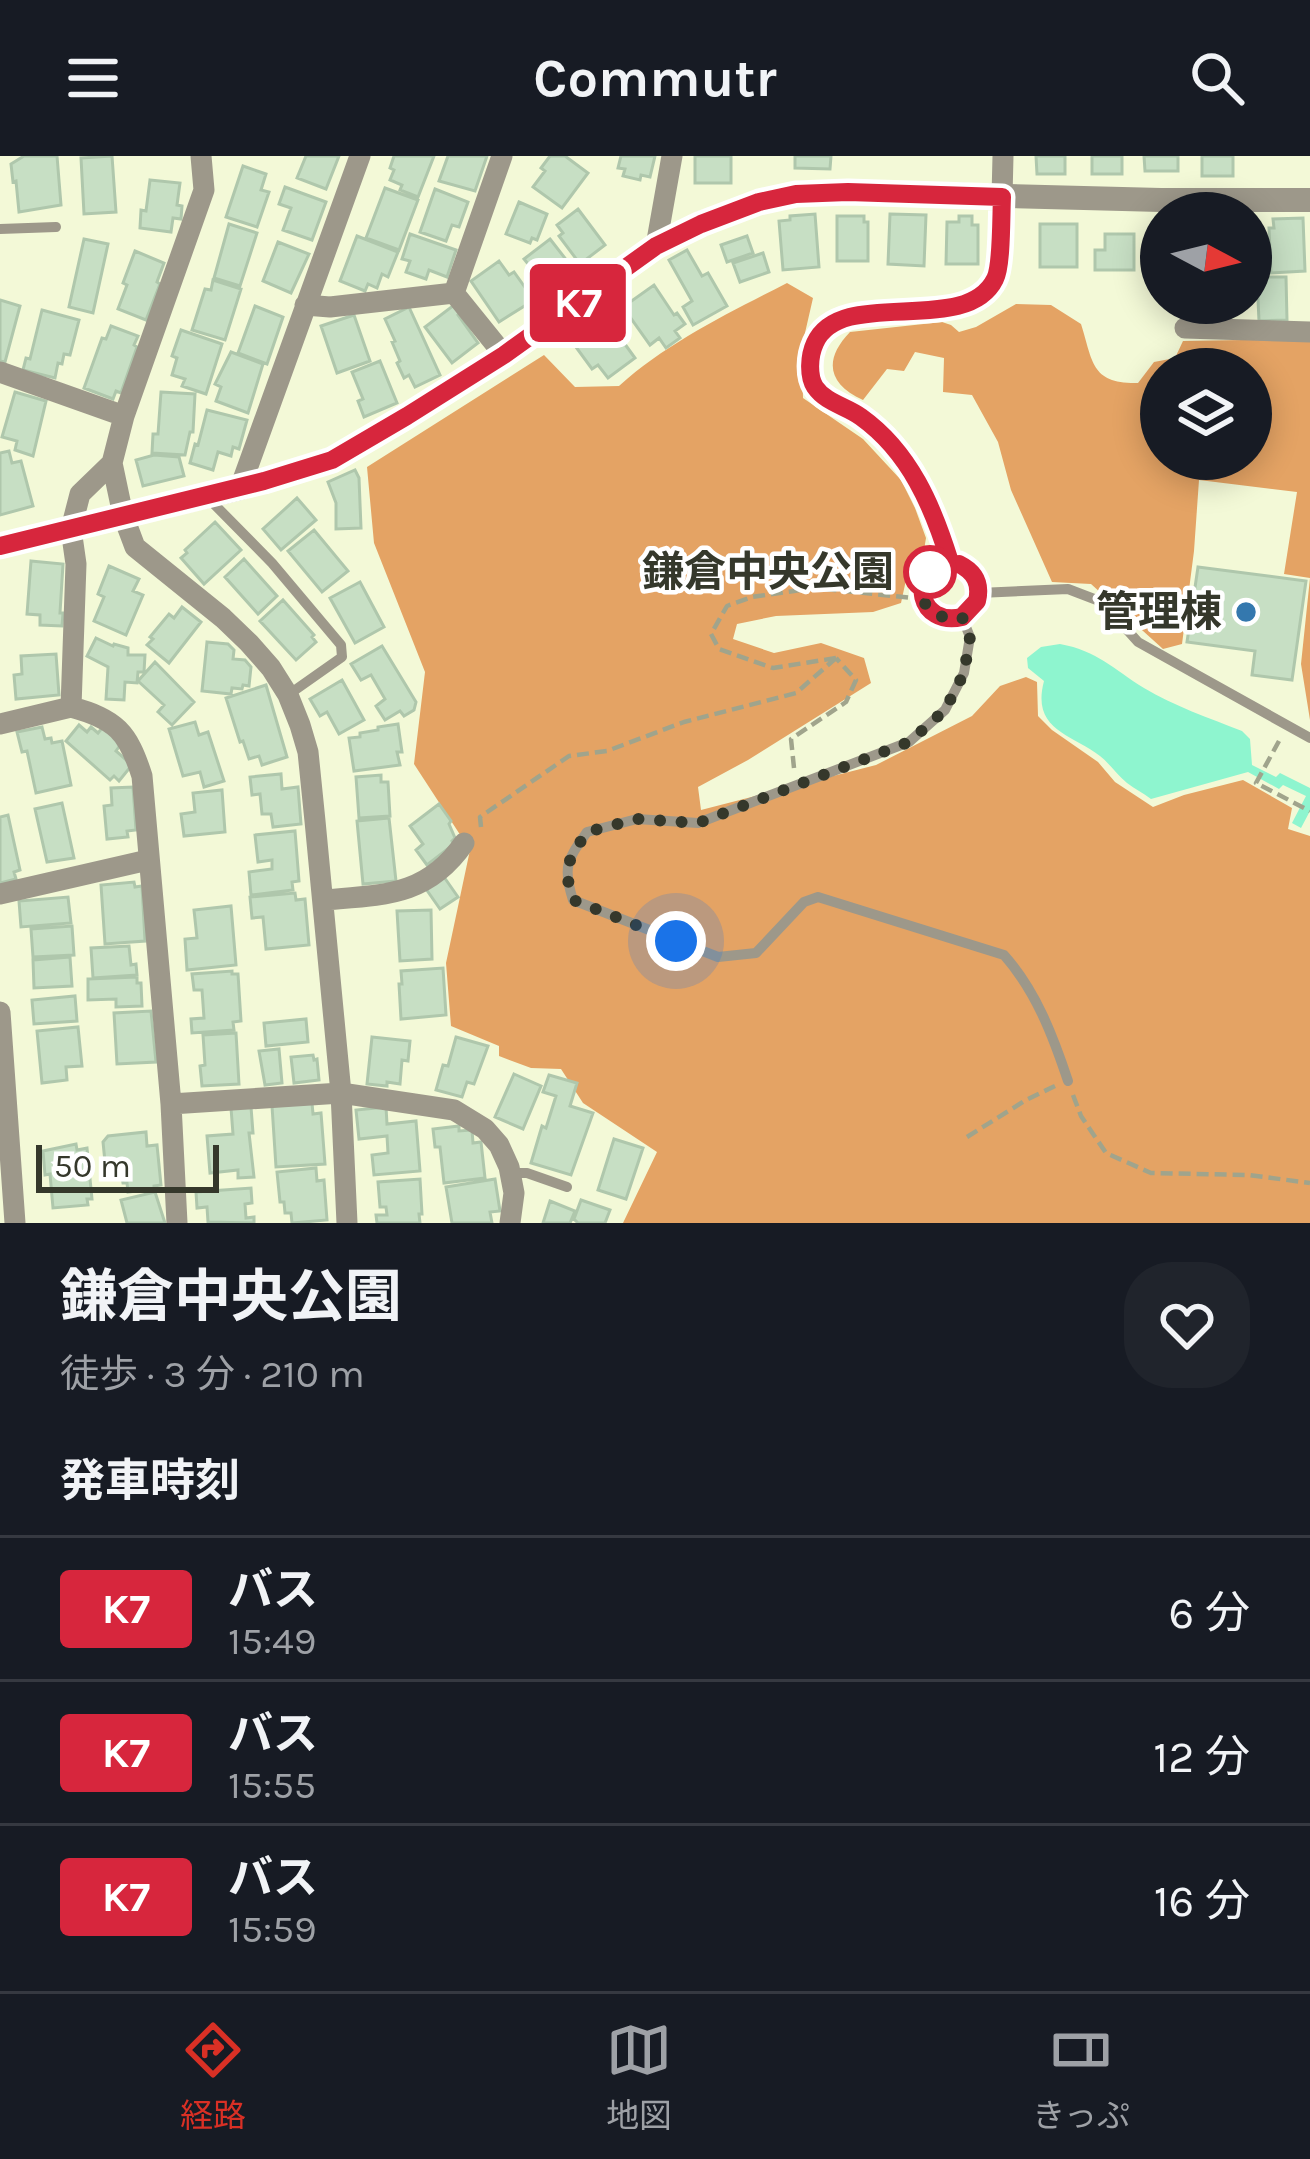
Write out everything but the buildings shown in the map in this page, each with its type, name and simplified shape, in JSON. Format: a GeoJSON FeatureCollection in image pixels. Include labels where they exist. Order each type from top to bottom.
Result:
{"type":"FeatureCollection","features":[{"type":"Feature","properties":{"kind":"street"},"geometry":{"type":"LineString","coordinates":[[201,156],[204,190],[124,416],[112,463],[135,547],[223,618],[271,668],[288,695],[308,752],[341,1094],[347,1223]]}},
{"type":"Feature","properties":{"kind":"street"},"geometry":{"type":"LineString","coordinates":[[240,488],[360,156]]}},
{"type":"Feature","properties":{"kind":"street"},"geometry":{"type":"LineString","coordinates":[[454,293],[502,156]]}},
{"type":"Feature","properties":{"kind":"street"},"geometry":{"type":"LineString","coordinates":[[656,246],[672,156]]}},
{"type":"Feature","properties":{"kind":"street"},"geometry":{"type":"LineString","coordinates":[[1002,197],[1003,156]]}},
{"type":"Feature","properties":{"kind":"street"},"geometry":{"type":"LineString","coordinates":[[0,546],[240,488],[332,460],[504,355],[656,246],[759,202],[796,194],[848,192],[1310,200]]}},
{"type":"Feature","properties":{"kind":"street"},"geometry":{"type":"LineString","coordinates":[[305,305],[454,293]]}},
{"type":"Feature","properties":{"kind":"street"},"geometry":{"type":"LineString","coordinates":[[454,293],[504,355]]}},
{"type":"Feature","properties":{"kind":"street"},"geometry":{"type":"LineString","coordinates":[[1185,328],[1310,332]]}},
{"type":"Feature","properties":{"kind":"street"},"geometry":{"type":"LineString","coordinates":[[0,372],[124,416]]}},
{"type":"Feature","properties":{"kind":"street"},"geometry":{"type":"LineString","coordinates":[[71,707],[76,564],[70,529],[80,494],[112,463]]}},
{"type":"Feature","properties":{"kind":"street"},"geometry":{"type":"LineString","coordinates":[[0,724],[71,707],[113,723],[134,750],[142,776],[177,1223]]}},
{"type":"Feature","properties":{"kind":"street"},"geometry":{"type":"LineString","coordinates":[[323,900],[399,893],[451,863],[464,843]]}},
{"type":"Feature","properties":{"kind":"street"},"geometry":{"type":"LineString","coordinates":[[0,894],[148,860]]}},
{"type":"Feature","properties":{"kind":"street"},"geometry":{"type":"LineString","coordinates":[[0,1012],[15,1223]]}},
{"type":"Feature","properties":{"kind":"street"},"geometry":{"type":"LineString","coordinates":[[171,1104],[341,1094],[454,1110],[485,1129],[499,1145],[514,1193],[510,1223]]}},
{"type":"Feature","properties":{"kind":"lane"},"geometry":{"type":"LineString","coordinates":[[950,562],[916,478],[890,442],[860,416],[824,398],[811,382],[811,360],[815,340],[832,324],[852,317],[974,302],[996,279],[1002,197]]}},
{"type":"Feature","properties":{"kind":"lane"},"geometry":{"type":"LineString","coordinates":[[0,230],[56,227]]}},
{"type":"Feature","properties":{"kind":"lane"},"geometry":{"type":"LineString","coordinates":[[206,496],[272,563],[340,645],[342,657],[288,695]]}},
{"type":"Feature","properties":{"kind":"lane"},"geometry":{"type":"LineString","coordinates":[[950,562],[968,568],[979,593],[974,607],[953,619],[934,614],[922,590],[934,568],[950,562]]}},
{"type":"Feature","properties":{"kind":"lane"},"geometry":{"type":"LineString","coordinates":[[979,593],[1068,589],[1102,602],[1138,642],[1310,738]]}},
{"type":"Feature","properties":{"kind":"lane"},"geometry":{"type":"LineString","coordinates":[[962,617],[970,637],[964,673],[945,710],[909,742],[698,823],[637,819],[587,832],[566,862],[568,884],[573,900],[718,957],[756,953],[804,902],[818,897],[1004,955],[1021,974],[1046,1021],[1068,1081]]}},
{"type":"Feature","properties":{"kind":"lane"},"geometry":{"type":"LineString","coordinates":[[510,1173],[527,1173],[567,1187]]}},
{"type":"Feature","properties":{"kind":"path"},"geometry":{"type":"LineString","coordinates":[[836,658],[773,668],[719,649],[711,634],[727,606],[752,597],[815,588],[923,599]]}},
{"type":"Feature","properties":{"kind":"path"},"geometry":{"type":"LineString","coordinates":[[795,784],[790,739],[846,702],[856,680],[836,658]]}},
{"type":"Feature","properties":{"kind":"path"},"geometry":{"type":"LineString","coordinates":[[480,817],[569,756],[608,751],[684,722],[796,693],[836,658]]}},
{"type":"Feature","properties":{"kind":"path"},"geometry":{"type":"LineString","coordinates":[[1288,725],[1256,783],[1310,811]]}},
{"type":"Feature","properties":{"kind":"path"},"geometry":{"type":"LineString","coordinates":[[967,1137],[1026,1100],[1068,1081],[1082,1116],[1106,1154],[1151,1173],[1249,1175],[1310,1183]]}},
{"type":"Feature","properties":{"kind":"shaded area"},"geometry":{"type":"Polygon","coordinates":[[[787,283],[813,298],[802,346],[803,398],[863,439],[901,480],[926,538],[923,556],[906,580],[901,603],[873,612],[776,616],[737,624],[733,639],[774,653],[821,643],[864,658],[871,683],[698,787],[701,810],[876,765],[972,716],[1000,686],[1026,677],[1037,682],[1038,716],[1098,762],[1115,782],[1153,807],[1243,780],[1292,808],[1288,829],[1310,836],[1310,1223],[623,1223],[657,1152],[583,1103],[561,1069],[531,1068],[499,1056],[499,1046],[451,1026],[446,963],[470,850],[414,764],[425,672],[374,543],[367,467],[544,355],[575,387],[619,386],[678,342],[787,283]]]}},
{"type":"Feature","properties":{"kind":"shaded area"},"geometry":{"type":"Polygon","coordinates":[[[1016,304],[1051,305],[1081,324],[1102,375],[1123,382],[1140,380],[1140,480],[1199,480],[1182,644],[1163,649],[1091,584],[1052,582],[1011,490],[998,442],[972,395],[943,392],[944,358],[915,352],[904,371],[887,369],[863,400],[836,379],[833,362],[850,332],[942,322],[959,332],[1016,304]]]}},
{"type":"Feature","properties":{"kind":"shaded area"},"geometry":{"type":"Polygon","coordinates":[[[1310,339],[1310,578],[1284,574],[1297,492],[1199,480],[1272,480],[1272,348],[1180,348],[1183,341],[1310,339]]]}},
{"type":"Feature","properties":{"kind":"shaded area"},"geometry":{"type":"Polygon","coordinates":[[[1310,578],[1310,720],[1301,664],[1310,578]]]}},
{"type":"Feature","properties":{"kind":"shaded area"},"geometry":{"type":"Polygon","coordinates":[[[1060,644],[1095,656],[1167,700],[1242,731],[1250,739],[1252,765],[1310,788],[1310,811],[1301,828],[1292,823],[1306,796],[1283,785],[1279,789],[1248,772],[1151,799],[1100,756],[1056,729],[1043,710],[1044,681],[1028,668],[1027,658],[1041,647],[1060,644]]]}},
{"type":"Feature","properties":{"kind":"bus line","name":"K7"},"geometry":{"type":"LineString","coordinates":[[0,546],[289,475],[332,460],[504,355],[656,246],[759,202],[796,194],[848,192],[1002,197],[996,279],[974,302],[852,317],[832,324],[815,340],[811,360],[811,382],[824,398],[860,416],[890,442],[916,478],[950,562],[934,568],[922,590],[928,608],[944,618],[962,617],[977,601],[974,575],[959,564]]}},
{"type":"Feature","properties":{"kind":"place","name":"鎌倉中央公園"},"geometry":{"type":"Point","coordinates":[930,572]}},
{"type":"Feature","properties":{"kind":"place","name":"管理棟"},"geometry":{"type":"Point","coordinates":[1246,612]}},
{"type":"Feature","properties":{"kind":"route"},"geometry":{"type":"LineString","coordinates":[[676,941],[573,900],[566,862],[587,832],[637,819],[698,823],[909,742],[945,710],[964,673],[970,637],[962,617],[944,618],[928,608],[922,590],[930,572]]}}]}
